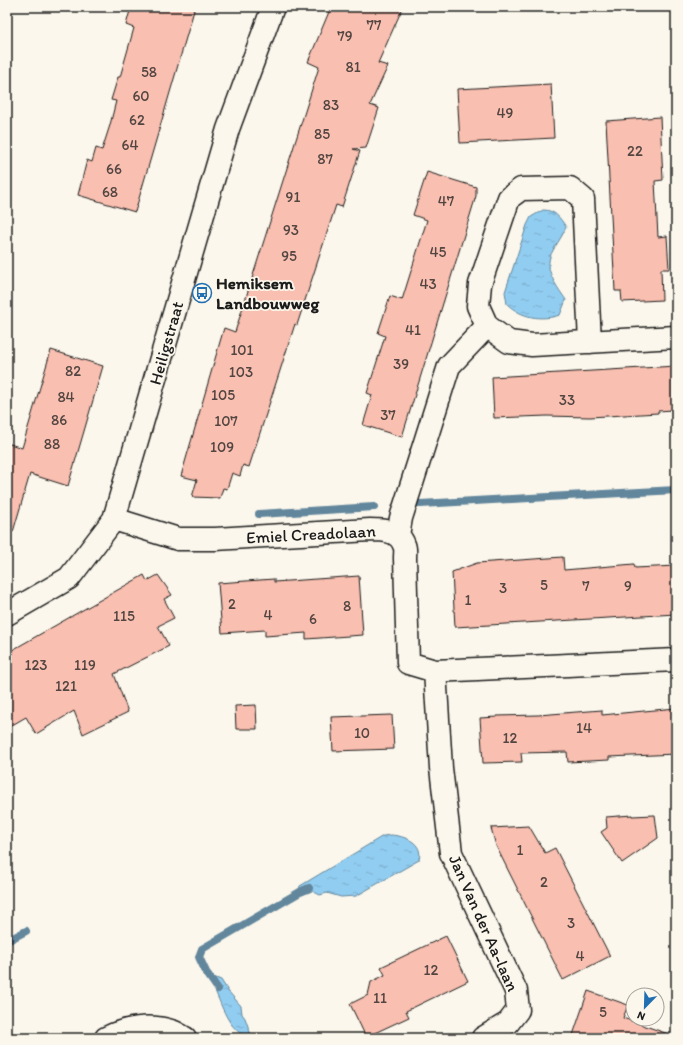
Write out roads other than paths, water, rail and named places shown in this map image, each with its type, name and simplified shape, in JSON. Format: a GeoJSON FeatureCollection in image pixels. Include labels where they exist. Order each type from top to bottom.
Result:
{"type":"FeatureCollection","features":[{"type":"Feature","properties":{"kind":"street","name":"Heiligstraat"},"geometry":{"type":"LineString","coordinates":[[7,614],[69,578],[114,519],[228,130],[274,7]]}},
{"type":"Feature","properties":{"kind":"street"},"geometry":{"type":"LineString","coordinates":[[590,342],[583,199],[570,188],[521,190],[509,198],[480,284],[478,306],[486,326],[510,342],[532,345],[590,342],[676,337]]}},
{"type":"Feature","properties":{"kind":"street"},"geometry":{"type":"LineString","coordinates":[[399,526],[450,366],[486,326]]}},
{"type":"Feature","properties":{"kind":"street","name":"Emiel Creadolaan"},"geometry":{"type":"LineString","coordinates":[[114,519],[178,539],[215,539],[385,530],[399,526],[406,558],[408,663],[435,672],[676,660]]}},
{"type":"Feature","properties":{"kind":"street","name":"Jan Van der Aa-laan"},"geometry":{"type":"LineString","coordinates":[[435,672],[441,768],[451,853],[516,991],[518,1010],[508,1023],[483,1038]]}},
{"type":"Feature","properties":{"kind":"street"},"geometry":{"type":"LineString","coordinates":[[106,1038],[125,1030],[154,1028],[171,1031],[185,1038]]}},
{"type":"Feature","properties":{"kind":"water"},"geometry":{"type":"Polygon","coordinates":[[[543,210],[554,213],[566,227],[551,254],[549,268],[553,280],[566,300],[560,315],[539,318],[525,315],[513,309],[507,304],[505,292],[527,225],[531,217],[543,210]]]}},
{"type":"Feature","properties":{"kind":"water"},"geometry":{"type":"Polygon","coordinates":[[[391,835],[402,837],[416,844],[420,854],[419,860],[356,896],[341,897],[327,893],[320,895],[312,891],[302,895],[300,894],[300,886],[383,836],[391,835]]]}},
{"type":"Feature","properties":{"kind":"water"},"geometry":{"type":"Polygon","coordinates":[[[216,978],[221,980],[241,1006],[242,1014],[251,1035],[249,1037],[237,1030],[228,1019],[210,982],[216,978]]]}},
{"type":"Feature","properties":{"kind":"waterway"},"geometry":{"type":"LineString","coordinates":[[420,504],[676,490]]}},
{"type":"Feature","properties":{"kind":"waterway"},"geometry":{"type":"LineString","coordinates":[[259,514],[374,507]]}},
{"type":"Feature","properties":{"kind":"waterway"},"geometry":{"type":"LineString","coordinates":[[218,989],[206,972],[199,957],[202,949],[309,888]]}},
{"type":"Feature","properties":{"kind":"waterway"},"geometry":{"type":"LineString","coordinates":[[7,941],[26,931]]}},
{"type":"Feature","properties":{"kind":"place","name":"Hemiksem Landbouwweg"},"geometry":{"type":"Point","coordinates":[202,293]}}]}
